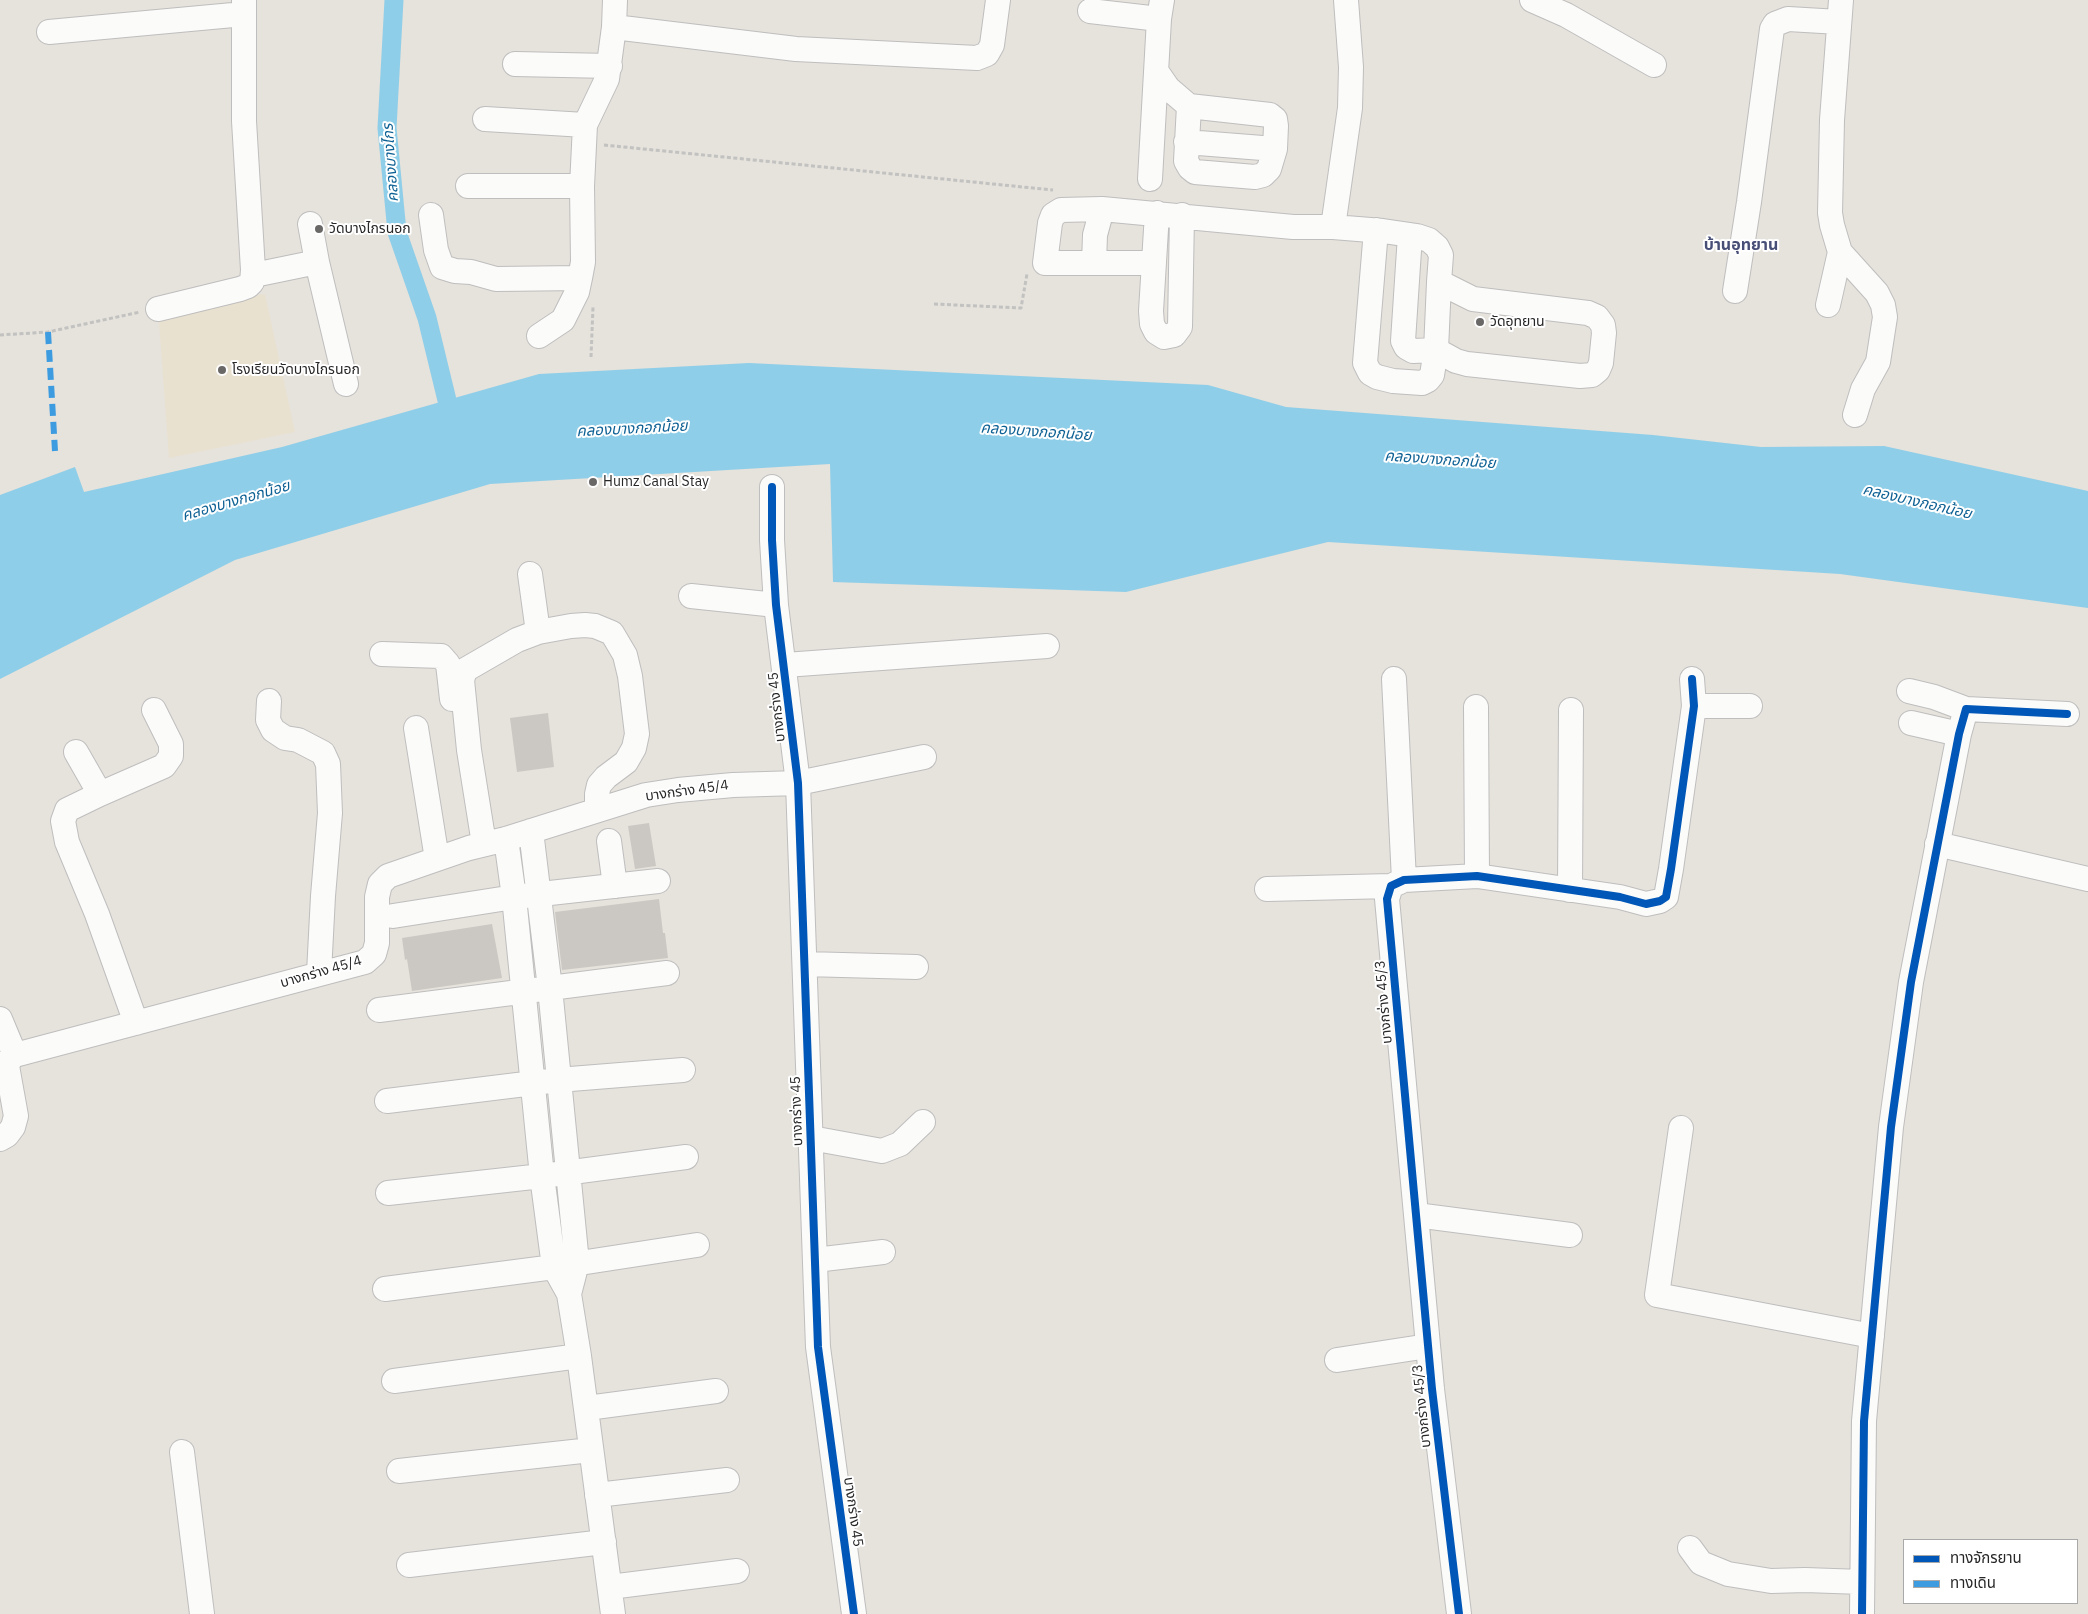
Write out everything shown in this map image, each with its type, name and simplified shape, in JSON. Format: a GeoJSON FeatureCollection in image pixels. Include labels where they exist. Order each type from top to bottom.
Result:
{"type":"FeatureCollection","features":[{"type":"Feature","properties":{"kind":"street"},"geometry":{"type":"LineString","coordinates":[[539,336],[563,320],[577,292],[583,262],[582,186],[585,134],[603,91],[610,66],[615,0]]}},
{"type":"Feature","properties":{"kind":"street"},"geometry":{"type":"LineString","coordinates":[[614,27],[796,49],[977,58],[988,54],[992,46],[998,0]]}},
{"type":"Feature","properties":{"kind":"street"},"geometry":{"type":"LineString","coordinates":[[1333,227],[1350,108],[1351,67],[1346,0]]}},
{"type":"Feature","properties":{"kind":"street"},"geometry":{"type":"LineString","coordinates":[[1532,0],[1566,15],[1654,65]]}},
{"type":"Feature","properties":{"kind":"street"},"geometry":{"type":"LineString","coordinates":[[49,32],[244,7],[244,122],[254,275],[248,286],[240,289],[158,308]]}},
{"type":"Feature","properties":{"kind":"street"},"geometry":{"type":"LineString","coordinates":[[1090,11],[1160,10],[1150,179]]}},
{"type":"Feature","properties":{"kind":"street"},"geometry":{"type":"LineString","coordinates":[[1735,291],[1772,29],[1775,24],[1788,19],[1840,11],[1832,120],[1830,213],[1840,252],[1828,305]]}},
{"type":"Feature","properties":{"kind":"street"},"geometry":{"type":"LineString","coordinates":[[516,64],[610,66]]}},
{"type":"Feature","properties":{"kind":"street"},"geometry":{"type":"LineString","coordinates":[[1157,72],[1168,88],[1189,106],[1270,115],[1275,119],[1275,149],[1269,169],[1262,175],[1255,177],[1195,172],[1186,161],[1189,106]]}},
{"type":"Feature","properties":{"kind":"street"},"geometry":{"type":"LineString","coordinates":[[485,119],[585,134]]}},
{"type":"Feature","properties":{"kind":"street"},"geometry":{"type":"LineString","coordinates":[[468,186],[582,186]]}},
{"type":"Feature","properties":{"kind":"street"},"geometry":{"type":"LineString","coordinates":[[1154,263],[1045,263],[1050,223],[1053,216],[1061,210],[1102,209],[1182,215],[1293,227],[1376,230],[1417,236],[1429,240],[1437,247],[1441,256],[1436,350],[1432,375],[1422,383],[1393,381],[1377,377],[1370,373],[1365,363],[1376,230]]}},
{"type":"Feature","properties":{"kind":"street"},"geometry":{"type":"LineString","coordinates":[[1094,263],[1095,235],[1102,209]]}},
{"type":"Feature","properties":{"kind":"street"},"geometry":{"type":"LineString","coordinates":[[1157,213],[1151,311],[1152,324],[1156,332],[1164,337],[1174,335],[1180,327],[1182,215]]}},
{"type":"Feature","properties":{"kind":"street"},"geometry":{"type":"LineString","coordinates":[[430,215],[436,250],[442,267],[496,279],[580,278]]}},
{"type":"Feature","properties":{"kind":"street"},"geometry":{"type":"LineString","coordinates":[[310,224],[317,262],[346,384]]}},
{"type":"Feature","properties":{"kind":"street"},"geometry":{"type":"LineString","coordinates":[[1410,236],[1403,341],[1406,347],[1413,350],[1436,350],[1456,361],[1467,364],[1580,376],[1592,375],[1598,370],[1601,363],[1604,333],[1603,324],[1597,317],[1588,313],[1472,299],[1439,282]]}},
{"type":"Feature","properties":{"kind":"street"},"geometry":{"type":"LineString","coordinates":[[1840,252],[1877,293],[1883,305],[1885,317],[1878,362],[1863,389],[1855,415]]}},
{"type":"Feature","properties":{"kind":"street"},"geometry":{"type":"LineString","coordinates":[[254,275],[317,262]]}},
{"type":"Feature","properties":{"kind":"street","name":"บางกร่าง 45"},"geometry":{"type":"LineString","coordinates":[[772,487],[772,540],[776,605],[785,665],[798,784],[818,1347],[854,1614]]}},
{"type":"Feature","properties":{"kind":"street"},"geometry":{"type":"LineString","coordinates":[[530,574],[538,632]]}},
{"type":"Feature","properties":{"kind":"street"},"geometry":{"type":"LineString","coordinates":[[691,596],[776,605]]}},
{"type":"Feature","properties":{"kind":"street"},"geometry":{"type":"LineString","coordinates":[[486,843],[469,750],[462,680],[465,670],[517,640],[538,632],[571,626],[595,626],[612,634],[624,655],[630,676],[637,734],[634,748],[626,762],[606,777],[599,785],[597,810]]}},
{"type":"Feature","properties":{"kind":"street"},"geometry":{"type":"LineString","coordinates":[[785,665],[1048,646]]}},
{"type":"Feature","properties":{"kind":"street"},"geometry":{"type":"LineString","coordinates":[[382,654],[441,656],[448,664],[486,843],[514,897],[532,1084],[554,1267],[569,1294],[580,1356],[613,1614]]}},
{"type":"Feature","properties":{"kind":"street","name":"บางกร่าง 45/3"},"geometry":{"type":"LineString","coordinates":[[1394,679],[1397,883],[1387,899],[1428,1346],[1460,1614]]}},
{"type":"Feature","properties":{"kind":"street"},"geometry":{"type":"LineString","coordinates":[[1267,888],[1397,883],[1477,876],[1620,897],[1646,904],[1660,901],[1666,897],[1694,706],[1692,679]]}},
{"type":"Feature","properties":{"kind":"street"},"geometry":{"type":"LineString","coordinates":[[1909,691],[1934,697],[1966,709],[2067,714]]}},
{"type":"Feature","properties":{"kind":"street"},"geometry":{"type":"LineString","coordinates":[[269,701],[268,720],[272,730],[285,738],[298,740],[323,753],[328,764],[330,812],[322,896],[327,972]]}},
{"type":"Feature","properties":{"kind":"street"},"geometry":{"type":"LineString","coordinates":[[1694,706],[1750,706]]}},
{"type":"Feature","properties":{"kind":"street"},"geometry":{"type":"LineString","coordinates":[[1476,707],[1477,876]]}},
{"type":"Feature","properties":{"kind":"street"},"geometry":{"type":"LineString","coordinates":[[1862,1614],[1864,1421],[1892,1118],[1911,982],[1959,734],[1966,709]]}},
{"type":"Feature","properties":{"kind":"street"},"geometry":{"type":"LineString","coordinates":[[136,1023],[97,914],[67,842],[63,821],[67,810],[164,766],[171,756],[171,744],[154,710]]}},
{"type":"Feature","properties":{"kind":"street"},"geometry":{"type":"LineString","coordinates":[[1570,890],[1571,710]]}},
{"type":"Feature","properties":{"kind":"street"},"geometry":{"type":"LineString","coordinates":[[1911,723],[1959,734]]}},
{"type":"Feature","properties":{"kind":"street"},"geometry":{"type":"LineString","coordinates":[[416,728],[437,859]]}},
{"type":"Feature","properties":{"kind":"street"},"geometry":{"type":"LineString","coordinates":[[76,752],[100,794]]}},
{"type":"Feature","properties":{"kind":"street","name":"บางกร่าง 45/4"},"geometry":{"type":"LineString","coordinates":[[15,1055],[365,962],[374,954],[377,943],[377,897],[380,884],[388,876],[437,859],[646,795],[733,785],[798,784],[924,757]]}},
{"type":"Feature","properties":{"kind":"street"},"geometry":{"type":"LineString","coordinates":[[532,831],[550,988],[577,1264],[569,1294]]}},
{"type":"Feature","properties":{"kind":"street"},"geometry":{"type":"LineString","coordinates":[[609,841],[615,886]]}},
{"type":"Feature","properties":{"kind":"street"},"geometry":{"type":"LineString","coordinates":[[1937,844],[2088,879]]}},
{"type":"Feature","properties":{"kind":"street"},"geometry":{"type":"LineString","coordinates":[[393,916],[514,897],[658,881]]}},
{"type":"Feature","properties":{"kind":"street"},"geometry":{"type":"LineString","coordinates":[[805,964],[916,967]]}},
{"type":"Feature","properties":{"kind":"street"},"geometry":{"type":"LineString","coordinates":[[379,1010],[667,973]]}},
{"type":"Feature","properties":{"kind":"street"},"geometry":{"type":"LineString","coordinates":[[0,1019],[15,1055],[10,1059],[7,1066],[16,1116],[14,1127],[7,1135],[0,1139]]}},
{"type":"Feature","properties":{"kind":"street"},"geometry":{"type":"LineString","coordinates":[[387,1101],[558,1080],[683,1070]]}},
{"type":"Feature","properties":{"kind":"street"},"geometry":{"type":"LineString","coordinates":[[811,1138],[882,1152],[900,1144],[923,1122]]}},
{"type":"Feature","properties":{"kind":"street"},"geometry":{"type":"LineString","coordinates":[[1681,1128],[1657,1295],[1872,1336]]}},
{"type":"Feature","properties":{"kind":"street"},"geometry":{"type":"LineString","coordinates":[[388,1193],[686,1158]]}},
{"type":"Feature","properties":{"kind":"street"},"geometry":{"type":"LineString","coordinates":[[1416,1215],[1570,1235]]}},
{"type":"Feature","properties":{"kind":"street"},"geometry":{"type":"LineString","coordinates":[[385,1289],[577,1264],[698,1245]]}},
{"type":"Feature","properties":{"kind":"street"},"geometry":{"type":"LineString","coordinates":[[815,1260],[883,1252]]}},
{"type":"Feature","properties":{"kind":"street"},"geometry":{"type":"LineString","coordinates":[[1337,1360],[1428,1346]]}},
{"type":"Feature","properties":{"kind":"street"},"geometry":{"type":"LineString","coordinates":[[394,1381],[580,1356]]}},
{"type":"Feature","properties":{"kind":"street"},"geometry":{"type":"LineString","coordinates":[[587,1408],[716,1390]]}},
{"type":"Feature","properties":{"kind":"street"},"geometry":{"type":"LineString","coordinates":[[399,1471],[591,1450]]}},
{"type":"Feature","properties":{"kind":"street"},"geometry":{"type":"LineString","coordinates":[[182,1452],[202,1614]]}},
{"type":"Feature","properties":{"kind":"street"},"geometry":{"type":"LineString","coordinates":[[597,1495],[727,1480]]}},
{"type":"Feature","properties":{"kind":"street"},"geometry":{"type":"LineString","coordinates":[[409,1565],[604,1542]]}},
{"type":"Feature","properties":{"kind":"street"},"geometry":{"type":"LineString","coordinates":[[1690,1548],[1700,1563],[1728,1574],[1771,1581],[1862,1582]]}},
{"type":"Feature","properties":{"kind":"street"},"geometry":{"type":"LineString","coordinates":[[610,1587],[737,1571]]}},
{"type":"Feature","properties":{"kind":"path"},"geometry":{"type":"LineString","coordinates":[[585,134],[1061,191]]}},
{"type":"Feature","properties":{"kind":"path"},"geometry":{"type":"LineString","coordinates":[[1040,198],[1041,189]]}},
{"type":"Feature","properties":{"kind":"path"},"geometry":{"type":"LineString","coordinates":[[934,304],[1021,308],[1027,272]]}},
{"type":"Feature","properties":{"kind":"path"},"geometry":{"type":"LineString","coordinates":[[0,335],[48,332],[158,308]]}},
{"type":"Feature","properties":{"kind":"shaded area","name":"โรงเรียนวัดบางไกรนอก"},"geometry":{"type":"Polygon","coordinates":[[[265,294],[295,432],[169,458],[158,309],[265,294]]]}},
{"type":"Feature","properties":{"kind":"water","name":"คลองบางกอกน้อย"},"geometry":{"type":"Polygon","coordinates":[[[749,363],[1208,385],[1286,407],[1653,435],[1761,447],[1884,446],[2088,491],[2088,608],[1840,574],[1328,542],[1126,592],[833,582],[830,464],[490,484],[235,560],[0,679],[0,495],[75,467],[84,492],[282,447],[539,374],[749,363]]]}},
{"type":"Feature","properties":{"kind":"building"},"geometry":{"type":"Polygon","coordinates":[[[548,713],[554,767],[517,772],[510,718],[548,713]]]}},
{"type":"Feature","properties":{"kind":"building"},"geometry":{"type":"Polygon","coordinates":[[[649,823],[656,866],[635,869],[628,826],[649,823]]]}},
{"type":"Feature","properties":{"kind":"building"},"geometry":{"type":"Polygon","coordinates":[[[659,899],[668,958],[562,970],[555,912],[659,899]]]}},
{"type":"Feature","properties":{"kind":"building"},"geometry":{"type":"Polygon","coordinates":[[[492,924],[502,978],[412,991],[402,938],[492,924]]]}},
{"type":"Feature","properties":{"kind":"waterway","name":"คลองบางไกร"},"geometry":{"type":"LineString","coordinates":[[394,0],[387,128],[397,232],[427,318],[453,425]]}},
{"type":"Feature","properties":{"kind":"marked path"},"geometry":{"type":"LineString","coordinates":[[48,332],[55,451]]}},
{"type":"Feature","properties":{"kind":"cycle path"},"geometry":{"type":"LineString","coordinates":[[772,487],[772,540],[776,605],[798,783],[818,1347],[854,1614]]}},
{"type":"Feature","properties":{"kind":"cycle path"},"geometry":{"type":"LineString","coordinates":[[1459,1614],[1432,1389],[1387,899],[1391,886],[1404,880],[1477,876],[1620,897],[1646,904],[1660,901],[1666,897],[1694,706],[1692,679]]}},
{"type":"Feature","properties":{"kind":"cycle path"},"geometry":{"type":"LineString","coordinates":[[1862,1614],[1864,1421],[1891,1127],[1911,982],[1959,734],[1966,709],[2067,714]]}},
{"type":"Feature","properties":{"kind":"place","name":"วัดบางไกรนอก"},"geometry":{"type":"Point","coordinates":[319,229]}},
{"type":"Feature","properties":{"kind":"place","name":"วัดอุทยาน"},"geometry":{"type":"Point","coordinates":[1480,322]}},
{"type":"Feature","properties":{"kind":"place","name":"โรงเรียนวัดบางไกรนอก"},"geometry":{"type":"Point","coordinates":[222,370]}},
{"type":"Feature","properties":{"kind":"place","name":"Humz Canal Stay"},"geometry":{"type":"Point","coordinates":[593,482]}},
{"type":"Feature","properties":{"kind":"district","name":"บ้านอุทยาน"},"geometry":{"type":"Point","coordinates":[1741,245]}}]}
